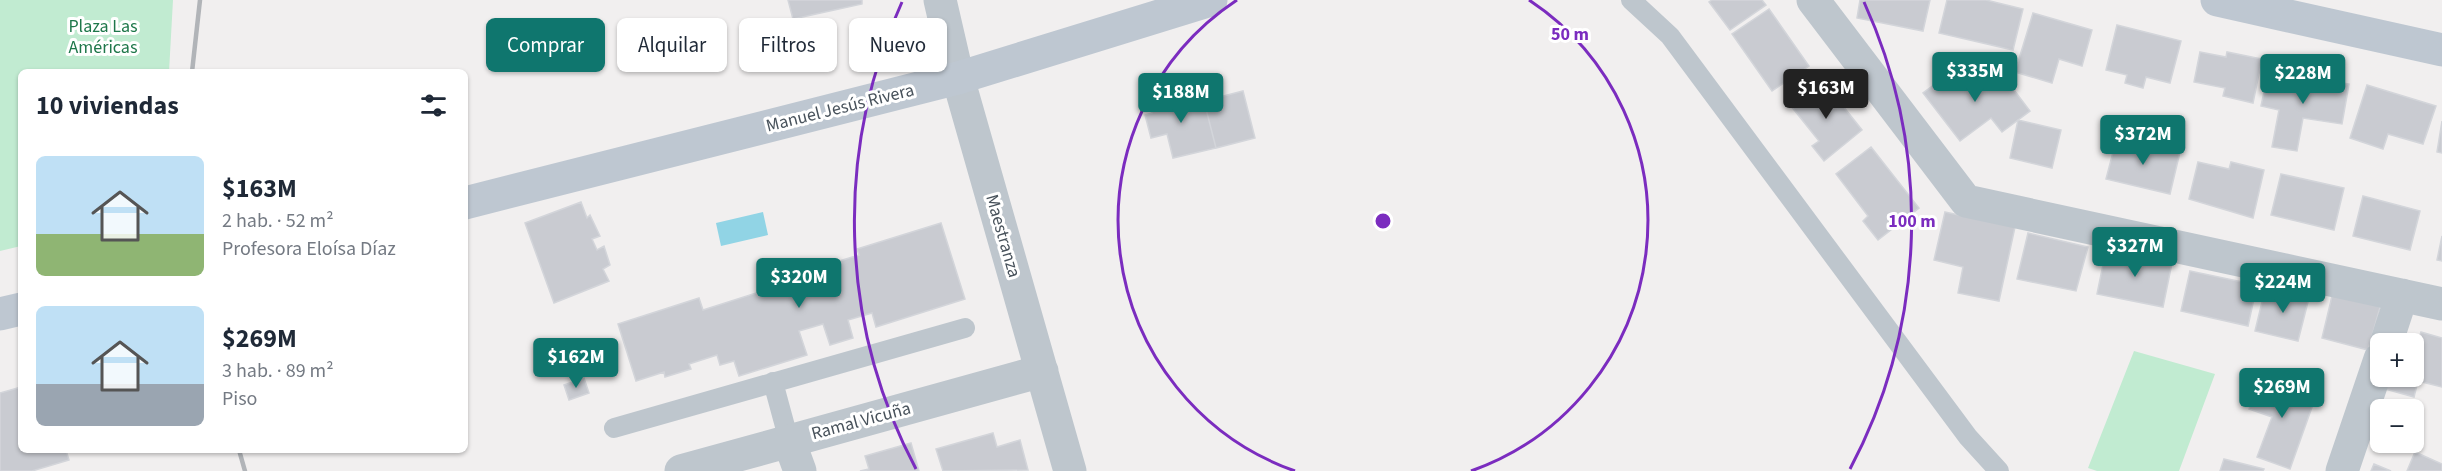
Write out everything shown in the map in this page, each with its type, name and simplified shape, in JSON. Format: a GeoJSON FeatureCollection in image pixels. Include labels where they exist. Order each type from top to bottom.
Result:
{"type":"FeatureCollection","features":[{"type":"Feature","properties":{"kind":"main road","name":"Manuel Jesús Rivera"},"geometry":{"type":"LineString","coordinates":[[468,202],[958,78],[1211,0]]}},
{"type":"Feature","properties":{"kind":"main road"},"geometry":{"type":"LineString","coordinates":[[2217,0],[2442,50]]}},
{"type":"Feature","properties":{"kind":"main road"},"geometry":{"type":"LineString","coordinates":[[0,314],[18,310]]}},
{"type":"Feature","properties":{"kind":"street","name":"Maestranza"},"geometry":{"type":"LineString","coordinates":[[940,0],[958,78],[1070,471]]}},
{"type":"Feature","properties":{"kind":"street"},"geometry":{"type":"LineString","coordinates":[[1813,0],[1966,201],[2442,304]]}},
{"type":"Feature","properties":{"kind":"street"},"geometry":{"type":"LineString","coordinates":[[2390,333],[2402,295]]}},
{"type":"Feature","properties":{"kind":"street","name":"Ramal Vicuña"},"geometry":{"type":"LineString","coordinates":[[681,471],[795,456],[1042,371]]}},
{"type":"Feature","properties":{"kind":"street"},"geometry":{"type":"LineString","coordinates":[[2342,471],[2370,387]]}},
{"type":"Feature","properties":{"kind":"lane"},"geometry":{"type":"LineString","coordinates":[[1630,0],[1670,36],[1968,438],[1999,471]]}},
{"type":"Feature","properties":{"kind":"lane"},"geometry":{"type":"LineString","coordinates":[[614,428],[965,328]]}},
{"type":"Feature","properties":{"kind":"lane"},"geometry":{"type":"LineString","coordinates":[[773,382],[795,456]]}},
{"type":"Feature","properties":{"kind":"green space","name":"Plaza Las Américas"},"geometry":{"type":"Polygon","coordinates":[[[0,0],[173,0],[169,69],[18,69],[18,247],[0,251],[0,0]]]}},
{"type":"Feature","properties":{"kind":"green space"},"geometry":{"type":"Polygon","coordinates":[[[2134,351],[2215,374],[2179,471],[2097,471],[2088,468],[2134,351]]]}},
{"type":"Feature","properties":{"kind":"water"},"geometry":{"type":"Polygon","coordinates":[[[763,212],[768,235],[721,246],[716,223],[763,212]]]}},
{"type":"Feature","properties":{"kind":"building"},"geometry":{"type":"Polygon","coordinates":[[[788,0],[862,0],[862,4],[793,18],[788,0]]]}},
{"type":"Feature","properties":{"kind":"building"},"geometry":{"type":"Polygon","coordinates":[[[1712,0],[1762,0],[1766,5],[1730,30],[1709,2],[1712,0]]]}},
{"type":"Feature","properties":{"kind":"building"},"geometry":{"type":"Polygon","coordinates":[[[1860,0],[1930,0],[1923,31],[1857,18],[1860,0]]]}},
{"type":"Feature","properties":{"kind":"building"},"geometry":{"type":"Polygon","coordinates":[[[1947,0],[1986,0],[2023,9],[2013,50],[1939,33],[1947,0]]]}},
{"type":"Feature","properties":{"kind":"building"},"geometry":{"type":"Polygon","coordinates":[[[1769,9],[1809,66],[1772,91],[1732,34],[1769,9]]]}},
{"type":"Feature","properties":{"kind":"building"},"geometry":{"type":"Polygon","coordinates":[[[2033,13],[2092,30],[2082,66],[2059,59],[2052,83],[2015,72],[2033,13]]]}},
{"type":"Feature","properties":{"kind":"building"},"geometry":{"type":"Polygon","coordinates":[[[2117,25],[2181,41],[2170,83],[2146,77],[2143,88],[2125,83],[2127,75],[2106,70],[2117,25]]]}},
{"type":"Feature","properties":{"kind":"building"},"geometry":{"type":"Polygon","coordinates":[[[2200,52],[2226,57],[2227,52],[2262,59],[2253,103],[2223,96],[2225,88],[2194,82],[2200,52]]]}},
{"type":"Feature","properties":{"kind":"building"},"geometry":{"type":"Polygon","coordinates":[[[1961,65],[1980,91],[2002,74],[2030,111],[2002,132],[1991,118],[1960,141],[1923,93],[1961,65]]]}},
{"type":"Feature","properties":{"kind":"building"},"geometry":{"type":"Polygon","coordinates":[[[2281,72],[2349,84],[2342,124],[2303,118],[2297,151],[2272,147],[2279,110],[2261,106],[2266,83],[2279,86],[2281,72]]]}},
{"type":"Feature","properties":{"kind":"building"},"geometry":{"type":"Polygon","coordinates":[[[1823,81],[1862,130],[1824,161],[1812,146],[1819,141],[1791,106],[1823,81]]]}},
{"type":"Feature","properties":{"kind":"building"},"geometry":{"type":"Polygon","coordinates":[[[2367,85],[2436,106],[2423,144],[2388,134],[2383,149],[2350,138],[2367,85]]]}},
{"type":"Feature","properties":{"kind":"building"},"geometry":{"type":"Polygon","coordinates":[[[1183,91],[1186,106],[1204,101],[1216,148],[1173,158],[1167,134],[1151,138],[1145,115],[1152,113],[1149,100],[1183,91]]]}},
{"type":"Feature","properties":{"kind":"building"},"geometry":{"type":"Polygon","coordinates":[[[1243,91],[1255,138],[1216,148],[1204,101],[1243,91]]]}},
{"type":"Feature","properties":{"kind":"building"},"geometry":{"type":"Polygon","coordinates":[[[2018,120],[2061,130],[2052,168],[2010,158],[2018,120]]]}},
{"type":"Feature","properties":{"kind":"building"},"geometry":{"type":"Polygon","coordinates":[[[2442,121],[2442,153],[2437,152],[2442,121]]]}},
{"type":"Feature","properties":{"kind":"building"},"geometry":{"type":"Polygon","coordinates":[[[2117,137],[2180,152],[2170,194],[2106,179],[2117,137]]]}},
{"type":"Feature","properties":{"kind":"building"},"geometry":{"type":"Polygon","coordinates":[[[1871,147],[1919,208],[1878,240],[1863,221],[1868,216],[1836,174],[1871,147]]]}},
{"type":"Feature","properties":{"kind":"building"},"geometry":{"type":"Polygon","coordinates":[[[2198,162],[2229,169],[2231,162],[2264,170],[2253,218],[2189,199],[2198,162]]]}},
{"type":"Feature","properties":{"kind":"building"},"geometry":{"type":"Polygon","coordinates":[[[2281,174],[2344,188],[2334,230],[2271,215],[2281,174]]]}},
{"type":"Feature","properties":{"kind":"building"},"geometry":{"type":"Polygon","coordinates":[[[2363,196],[2420,211],[2410,250],[2353,236],[2363,196]]]}},
{"type":"Feature","properties":{"kind":"building"},"geometry":{"type":"Polygon","coordinates":[[[581,202],[587,218],[590,215],[600,236],[592,239],[597,250],[604,246],[610,265],[603,269],[609,281],[554,303],[525,223],[581,202]]]}},
{"type":"Feature","properties":{"kind":"building"},"geometry":{"type":"Polygon","coordinates":[[[1945,212],[2015,227],[1999,301],[1958,293],[1963,267],[1934,260],[1945,212]]]}},
{"type":"Feature","properties":{"kind":"building"},"geometry":{"type":"Polygon","coordinates":[[[941,223],[965,299],[876,327],[872,313],[848,320],[853,338],[830,345],[823,324],[799,331],[807,355],[739,376],[734,361],[720,365],[717,355],[689,364],[691,369],[665,377],[664,372],[636,381],[618,324],[699,298],[703,310],[781,285],[780,279],[859,255],[857,249],[941,223]]]}},
{"type":"Feature","properties":{"kind":"building"},"geometry":{"type":"Polygon","coordinates":[[[2028,233],[2088,247],[2076,291],[2017,279],[2028,233]]]}},
{"type":"Feature","properties":{"kind":"building"},"geometry":{"type":"Polygon","coordinates":[[[2442,236],[2442,261],[2437,260],[2442,236]]]}},
{"type":"Feature","properties":{"kind":"building"},"geometry":{"type":"Polygon","coordinates":[[[2106,250],[2172,263],[2163,307],[2097,294],[2106,250]]]}},
{"type":"Feature","properties":{"kind":"building"},"geometry":{"type":"Polygon","coordinates":[[[2190,271],[2257,285],[2248,326],[2181,311],[2190,271]]]}},
{"type":"Feature","properties":{"kind":"building"},"geometry":{"type":"Polygon","coordinates":[[[2276,286],[2310,294],[2298,341],[2255,331],[2263,298],[2273,300],[2276,286]]]}},
{"type":"Feature","properties":{"kind":"building"},"geometry":{"type":"Polygon","coordinates":[[[2333,292],[2381,304],[2373,333],[2370,333],[2368,350],[2322,338],[2333,292]]]}},
{"type":"Feature","properties":{"kind":"building"},"geometry":{"type":"Polygon","coordinates":[[[2421,332],[2442,338],[2442,387],[2424,382],[2424,333],[2421,332]]]}},
{"type":"Feature","properties":{"kind":"building"},"geometry":{"type":"Polygon","coordinates":[[[2261,376],[2316,396],[2290,469],[2257,457],[2272,417],[2249,409],[2261,376]]]}},
{"type":"Feature","properties":{"kind":"building"},"geometry":{"type":"Polygon","coordinates":[[[584,378],[589,393],[569,400],[564,385],[584,378]]]}},
{"type":"Feature","properties":{"kind":"building"},"geometry":{"type":"Polygon","coordinates":[[[2386,387],[2416,387],[2414,397],[2385,389],[2386,387]]]}},
{"type":"Feature","properties":{"kind":"building"},"geometry":{"type":"Polygon","coordinates":[[[18,388],[18,453],[67,453],[69,460],[32,471],[0,471],[0,393],[18,388]]]}},
{"type":"Feature","properties":{"kind":"building"},"geometry":{"type":"Polygon","coordinates":[[[993,433],[997,447],[1020,440],[1028,470],[943,471],[936,449],[993,433]]]}},
{"type":"Feature","properties":{"kind":"building"},"geometry":{"type":"Polygon","coordinates":[[[911,443],[919,471],[860,471],[869,469],[865,456],[911,443]]]}},
{"type":"Feature","properties":{"kind":"building"},"geometry":{"type":"Polygon","coordinates":[[[2415,453],[2442,464],[2442,471],[2407,471],[2415,453]]]}},
{"type":"Feature","properties":{"kind":"building"},"geometry":{"type":"Polygon","coordinates":[[[2224,459],[2264,469],[2263,471],[2220,471],[2224,459]]]}},
{"type":"Feature","properties":{"kind":"building"},"geometry":{"type":"Polygon","coordinates":[[[2374,464],[2391,471],[2371,471],[2374,464]]]}},
{"type":"Feature","properties":{"kind":"railway"},"geometry":{"type":"LineString","coordinates":[[192,69],[200,0]]}},
{"type":"Feature","properties":{"kind":"railway"},"geometry":{"type":"LineString","coordinates":[[240,453],[245,471]]}}]}
